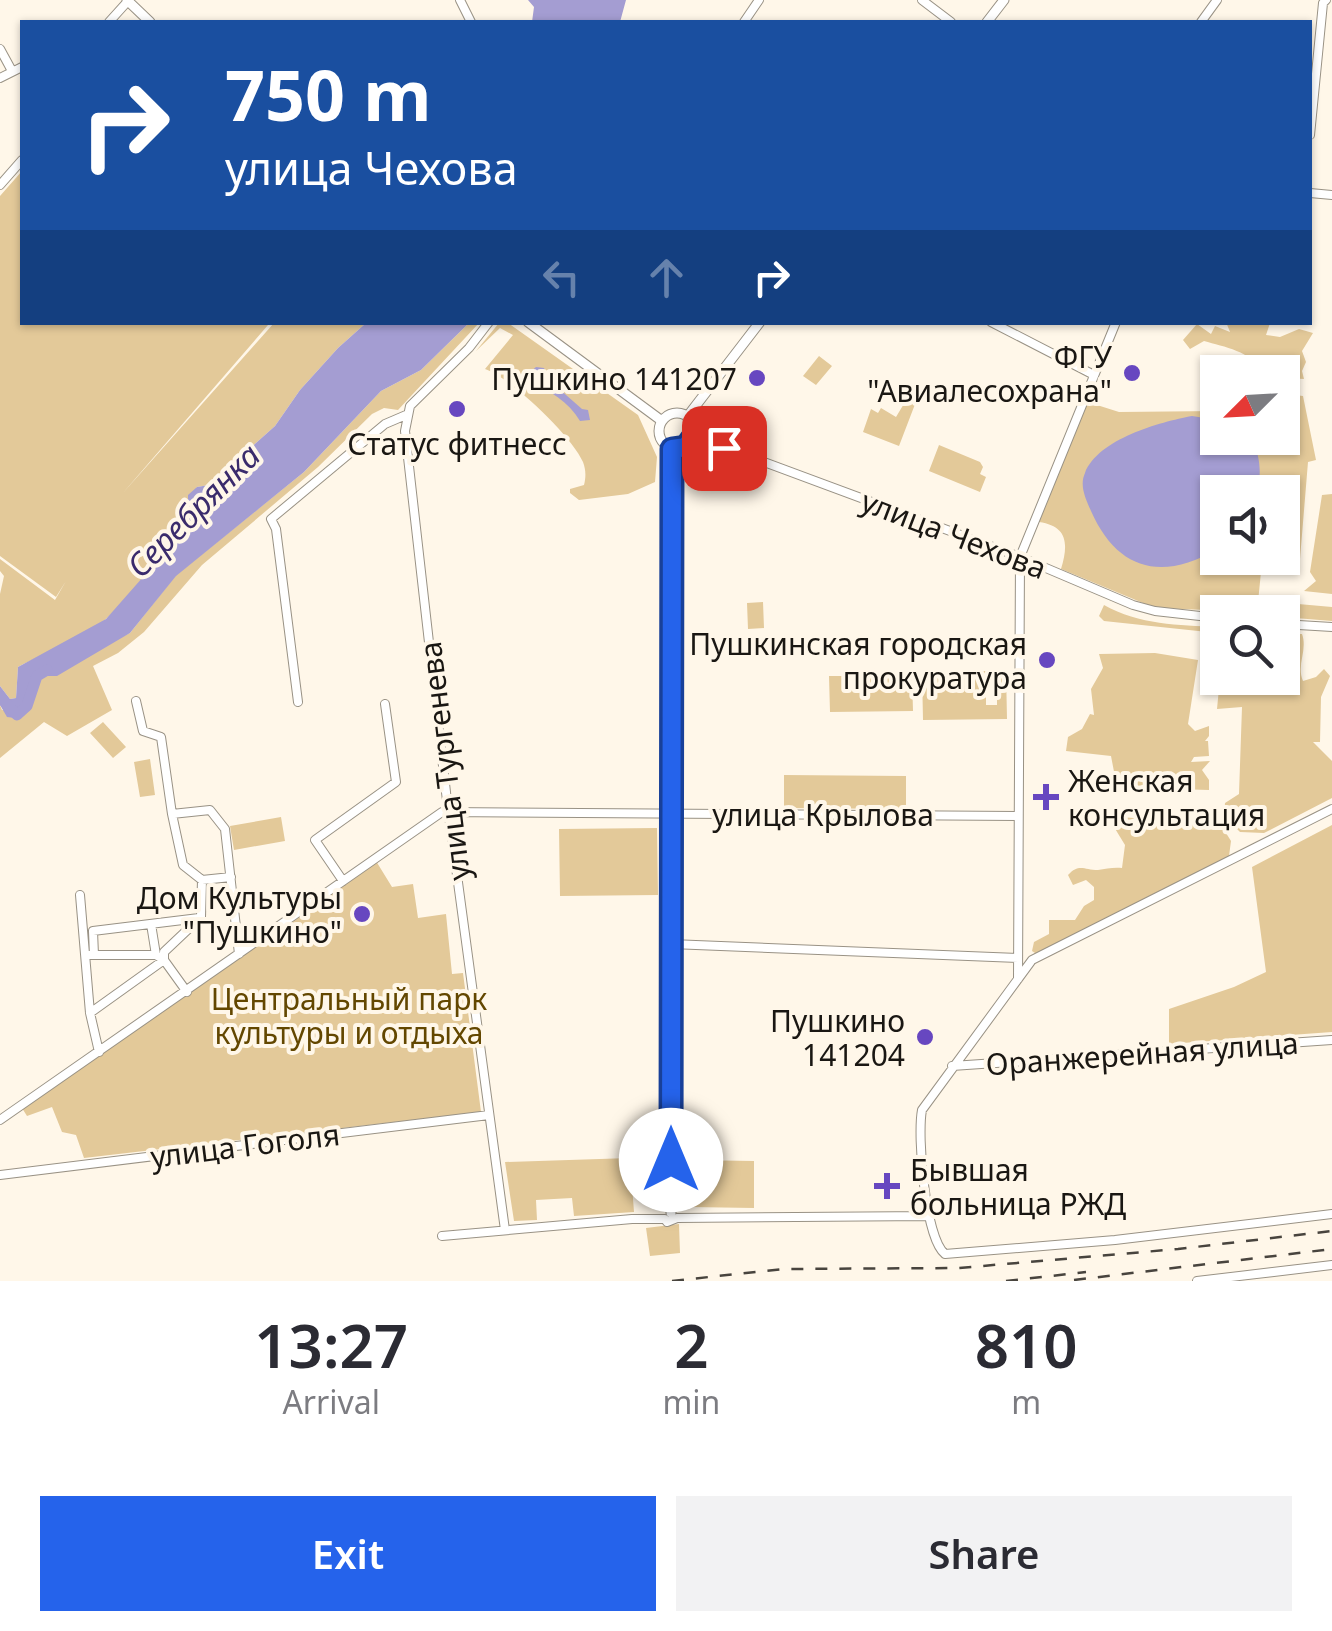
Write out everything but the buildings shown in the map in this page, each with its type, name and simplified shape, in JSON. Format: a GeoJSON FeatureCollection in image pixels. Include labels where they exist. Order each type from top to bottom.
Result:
{"type":"FeatureCollection","features":[{"type":"Feature","properties":{"kind":"main road"},"geometry":{"type":"LineString","coordinates":[[128,0],[148,20]]}},
{"type":"Feature","properties":{"kind":"main road"},"geometry":{"type":"LineString","coordinates":[[989,20],[1004,0]]}},
{"type":"Feature","properties":{"kind":"main road"},"geometry":{"type":"LineString","coordinates":[[532,325],[662,421]]}},
{"type":"Feature","properties":{"kind":"main road"},"geometry":{"type":"LineString","coordinates":[[688,417],[758,325]]}},
{"type":"Feature","properties":{"kind":"main road"},"geometry":{"type":"LineString","coordinates":[[674,414],[688,417],[694,436],[686,447],[672,449],[661,440],[662,421],[674,414]]}},
{"type":"Feature","properties":{"kind":"main road"},"geometry":{"type":"LineString","coordinates":[[671,1217],[672,449]]}},
{"type":"Feature","properties":{"kind":"street"},"geometry":{"type":"LineString","coordinates":[[112,20],[128,0]]}},
{"type":"Feature","properties":{"kind":"street"},"geometry":{"type":"LineString","coordinates":[[922,0],[948,20]]}},
{"type":"Feature","properties":{"kind":"street"},"geometry":{"type":"LineString","coordinates":[[1202,20],[1218,0]]}},
{"type":"Feature","properties":{"kind":"street"},"geometry":{"type":"LineString","coordinates":[[1312,113],[1322,3],[1326,0]]}},
{"type":"Feature","properties":{"kind":"street"},"geometry":{"type":"LineString","coordinates":[[0,49],[12,71]]}},
{"type":"Feature","properties":{"kind":"street"},"geometry":{"type":"LineString","coordinates":[[0,78],[20,68]]}},
{"type":"Feature","properties":{"kind":"street"},"geometry":{"type":"LineString","coordinates":[[0,186],[20,162]]}},
{"type":"Feature","properties":{"kind":"street"},"geometry":{"type":"LineString","coordinates":[[298,702],[276,529],[271,519],[385,424],[406,414],[487,325]]}},
{"type":"Feature","properties":{"kind":"street"},"geometry":{"type":"LineString","coordinates":[[997,325],[1094,375]]}},
{"type":"Feature","properties":{"kind":"street"},"geometry":{"type":"LineString","coordinates":[[1018,979],[1020,557],[1115,325]]}},
{"type":"Feature","properties":{"kind":"street","name":"улица Тургенева"},"geometry":{"type":"LineString","coordinates":[[406,414],[450,812],[504,1230]]}},
{"type":"Feature","properties":{"kind":"street","name":"улица Чехова"},"geometry":{"type":"LineString","coordinates":[[694,436],[1020,557],[1144,608],[1200,616]]}},
{"type":"Feature","properties":{"kind":"street"},"geometry":{"type":"LineString","coordinates":[[1300,625],[1332,627]]}},
{"type":"Feature","properties":{"kind":"street"},"geometry":{"type":"LineString","coordinates":[[136,702],[142,731],[161,737],[183,865],[202,880],[231,877]]}},
{"type":"Feature","properties":{"kind":"street"},"geometry":{"type":"LineString","coordinates":[[343,881],[315,840],[396,782],[384,704]]}},
{"type":"Feature","properties":{"kind":"street"},"geometry":{"type":"LineString","coordinates":[[1332,809],[1032,960],[922,1110],[918,1128],[930,1216],[939,1249],[955,1255],[1332,1214]]}},
{"type":"Feature","properties":{"kind":"street"},"geometry":{"type":"LineString","coordinates":[[172,814],[210,810],[225,829],[239,954]]}},
{"type":"Feature","properties":{"kind":"street"},"geometry":{"type":"LineString","coordinates":[[0,1120],[442,812],[450,812]]}},
{"type":"Feature","properties":{"kind":"street","name":"улица Крылова"},"geometry":{"type":"LineString","coordinates":[[450,812],[1017,816]]}},
{"type":"Feature","properties":{"kind":"street"},"geometry":{"type":"LineString","coordinates":[[90,1013],[160,958],[200,918],[202,880]]}},
{"type":"Feature","properties":{"kind":"street"},"geometry":{"type":"LineString","coordinates":[[80,895],[91,955]]}},
{"type":"Feature","properties":{"kind":"street"},"geometry":{"type":"LineString","coordinates":[[99,1052],[90,1013],[93,931],[200,918]]}},
{"type":"Feature","properties":{"kind":"street"},"geometry":{"type":"LineString","coordinates":[[151,924],[160,958],[187,992]]}},
{"type":"Feature","properties":{"kind":"street"},"geometry":{"type":"LineString","coordinates":[[671,944],[1018,958]]}},
{"type":"Feature","properties":{"kind":"street"},"geometry":{"type":"LineString","coordinates":[[91,955],[160,958]]}},
{"type":"Feature","properties":{"kind":"street","name":"Оранжерейная улица"},"geometry":{"type":"LineString","coordinates":[[952,1066],[1332,1040]]}},
{"type":"Feature","properties":{"kind":"street","name":"улица Гоголя"},"geometry":{"type":"LineString","coordinates":[[0,1175],[490,1116]]}},
{"type":"Feature","properties":{"kind":"street"},"geometry":{"type":"LineString","coordinates":[[442,1236],[671,1217],[930,1216]]}},
{"type":"Feature","properties":{"kind":"street"},"geometry":{"type":"LineString","coordinates":[[1197,1281],[1332,1265]]}},
{"type":"Feature","properties":{"kind":"green space"},"geometry":{"type":"Polygon","coordinates":[[[20,173],[20,325],[268,325],[122,494],[272,325],[364,325],[300,390],[275,426],[209,485],[197,487],[147,572],[108,617],[77,638],[18,667],[16,698],[10,699],[0,686],[0,594],[4,576],[0,559],[55,600],[66,581],[56,597],[0,556],[0,196],[20,173]]]}},
{"type":"Feature","properties":{"kind":"green space"},"geometry":{"type":"Polygon","coordinates":[[[467,325],[477,325],[398,410],[384,408],[372,414],[318,467],[202,565],[144,632],[118,653],[93,666],[112,710],[67,736],[44,722],[0,758],[0,705],[2,710],[23,712],[31,681],[37,676],[130,633],[176,575],[304,472],[381,391],[421,370],[467,325]]]}},
{"type":"Feature","properties":{"kind":"green space"},"geometry":{"type":"Polygon","coordinates":[[[497,325],[511,325],[638,415],[657,457],[655,482],[628,494],[579,500],[570,493],[570,489],[585,482],[584,465],[577,451],[525,396],[485,369],[513,335],[500,328],[476,351],[497,325]]]}},
{"type":"Feature","properties":{"kind":"green space"},"geometry":{"type":"Polygon","coordinates":[[[1196,325],[1211,334],[1215,326],[1230,332],[1227,325],[1269,325],[1266,335],[1280,337],[1299,329],[1313,333],[1302,351],[1306,362],[1304,379],[1300,379],[1300,355],[1244,355],[1204,341],[1190,349],[1183,340],[1196,325]]]}},
{"type":"Feature","properties":{"kind":"green space"},"geometry":{"type":"Polygon","coordinates":[[[819,356],[832,366],[816,385],[803,376],[819,356]]]}},
{"type":"Feature","properties":{"kind":"green space"},"geometry":{"type":"Polygon","coordinates":[[[1096,392],[1097,405],[1119,412],[1200,411],[1200,455],[1300,455],[1300,396],[1303,396],[1316,460],[1308,462],[1300,559],[1300,475],[1200,475],[1200,575],[1261,575],[1259,595],[1200,595],[1200,610],[1155,608],[1061,569],[1064,537],[1055,527],[1039,522],[1087,401],[1096,392]]]}},
{"type":"Feature","properties":{"kind":"green space"},"geometry":{"type":"Polygon","coordinates":[[[908,397],[917,399],[899,446],[863,432],[871,409],[878,413],[881,408],[896,417],[908,397]]]}},
{"type":"Feature","properties":{"kind":"green space"},"geometry":{"type":"Polygon","coordinates":[[[939,445],[980,462],[980,474],[986,477],[980,492],[929,471],[939,445]]]}},
{"type":"Feature","properties":{"kind":"green space"},"geometry":{"type":"Polygon","coordinates":[[[1332,494],[1332,594],[1304,591],[1316,581],[1310,572],[1322,495],[1332,494]]]}},
{"type":"Feature","properties":{"kind":"green space"},"geometry":{"type":"Polygon","coordinates":[[[763,602],[764,628],[748,629],[747,603],[763,602]]]}},
{"type":"Feature","properties":{"kind":"green space"},"geometry":{"type":"Polygon","coordinates":[[[1300,604],[1332,607],[1332,621],[1300,618],[1300,604]]]}},
{"type":"Feature","properties":{"kind":"green space"},"geometry":{"type":"Polygon","coordinates":[[[1104,605],[1145,620],[1200,626],[1200,631],[1104,621],[1099,616],[1104,605]]]}},
{"type":"Feature","properties":{"kind":"green space"},"geometry":{"type":"Polygon","coordinates":[[[1302,634],[1303,681],[1324,669],[1330,676],[1321,697],[1320,742],[1313,742],[1332,761],[1332,798],[1264,833],[1240,832],[1224,816],[1225,803],[1239,794],[1242,707],[1217,709],[1218,695],[1300,695],[1302,634]]]}},
{"type":"Feature","properties":{"kind":"green space"},"geometry":{"type":"Polygon","coordinates":[[[1155,653],[1198,660],[1188,724],[1195,731],[1209,726],[1205,741],[1209,756],[1194,757],[1191,762],[1210,761],[1202,770],[1209,780],[1209,790],[1139,788],[1116,782],[1111,756],[1066,751],[1068,737],[1082,729],[1090,714],[1094,715],[1091,689],[1103,668],[1099,654],[1155,653]]]}},
{"type":"Feature","properties":{"kind":"green space"},"geometry":{"type":"Polygon","coordinates":[[[986,671],[986,705],[997,705],[997,671],[1006,671],[1007,719],[923,720],[922,672],[986,671]]]}},
{"type":"Feature","properties":{"kind":"green space"},"geometry":{"type":"Polygon","coordinates":[[[829,676],[912,676],[913,711],[830,712],[829,676]]]}},
{"type":"Feature","properties":{"kind":"green space"},"geometry":{"type":"Polygon","coordinates":[[[103,722],[126,747],[113,758],[90,733],[103,722]]]}},
{"type":"Feature","properties":{"kind":"green space"},"geometry":{"type":"Polygon","coordinates":[[[150,759],[155,795],[140,797],[134,762],[150,759]]]}},
{"type":"Feature","properties":{"kind":"green space"},"geometry":{"type":"Polygon","coordinates":[[[784,775],[906,776],[906,809],[784,808],[784,775]]]}},
{"type":"Feature","properties":{"kind":"green space"},"geometry":{"type":"Polygon","coordinates":[[[281,817],[285,841],[234,850],[230,826],[281,817]]]}},
{"type":"Feature","properties":{"kind":"green space"},"geometry":{"type":"Polygon","coordinates":[[[1121,817],[1221,825],[1231,841],[1229,856],[1038,955],[1032,951],[1034,942],[1049,934],[1049,920],[1075,920],[1084,906],[1094,900],[1094,887],[1086,880],[1073,885],[1068,875],[1079,868],[1122,868],[1125,845],[1114,827],[1121,817]]]}},
{"type":"Feature","properties":{"kind":"green space"},"geometry":{"type":"Polygon","coordinates":[[[1332,825],[1332,1032],[1169,1044],[1169,1009],[1266,972],[1252,867],[1332,825]]]}},
{"type":"Feature","properties":{"kind":"green space"},"geometry":{"type":"Polygon","coordinates":[[[657,828],[658,895],[560,896],[559,829],[657,828]]]}},
{"type":"Feature","properties":{"kind":"green space","name":"Центральный парк культуры и отдыха"},"geometry":{"type":"Polygon","coordinates":[[[376,861],[392,887],[413,884],[418,918],[446,914],[452,974],[463,973],[481,1112],[84,1158],[76,1135],[62,1132],[52,1107],[27,1116],[22,1108],[376,861]]]}},
{"type":"Feature","properties":{"kind":"green space"},"geometry":{"type":"Polygon","coordinates":[[[630,1158],[634,1212],[574,1216],[572,1198],[536,1200],[537,1220],[514,1221],[505,1162],[630,1158]]]}},
{"type":"Feature","properties":{"kind":"green space"},"geometry":{"type":"Polygon","coordinates":[[[691,1160],[754,1161],[754,1208],[691,1207],[691,1160]]]}},
{"type":"Feature","properties":{"kind":"green space"},"geometry":{"type":"Polygon","coordinates":[[[679,1224],[680,1253],[650,1256],[646,1228],[679,1224]]]}},
{"type":"Feature","properties":{"kind":"water"},"geometry":{"type":"Polygon","coordinates":[[[528,0],[626,0],[621,20],[532,20],[534,7],[528,0]]]}},
{"type":"Feature","properties":{"kind":"water"},"geometry":{"type":"Polygon","coordinates":[[[364,325],[467,325],[421,370],[381,391],[304,472],[176,576],[130,633],[57,676],[36,676],[19,713],[15,718],[7,717],[0,705],[0,686],[10,699],[16,698],[18,667],[106,619],[158,560],[188,504],[188,495],[197,487],[209,485],[275,426],[300,390],[364,325]]]}},
{"type":"Feature","properties":{"kind":"water"},"geometry":{"type":"Polygon","coordinates":[[[536,367],[544,368],[549,380],[588,410],[590,420],[580,421],[558,398],[531,383],[530,372],[536,367]]]}},
{"type":"Feature","properties":{"kind":"water"},"geometry":{"type":"Polygon","coordinates":[[[1200,417],[1200,455],[1257,455],[1259,475],[1200,475],[1200,558],[1160,567],[1128,558],[1114,546],[1091,511],[1083,478],[1092,461],[1116,442],[1164,423],[1200,417]]]}},
{"type":"Feature","properties":{"kind":"waterway","name":"Серебрянка"},"geometry":{"type":"LineString","coordinates":[[0,697],[17,715],[27,706],[37,676],[47,670]]}},
{"type":"Feature","properties":{"kind":"railway"},"geometry":{"type":"LineString","coordinates":[[672,1281],[783,1269],[959,1268],[1332,1231]]}},
{"type":"Feature","properties":{"kind":"railway"},"geometry":{"type":"LineString","coordinates":[[1074,1280],[1332,1249]]}},
{"type":"Feature","properties":{"kind":"railway"},"geometry":{"type":"LineString","coordinates":[[1006,1281],[1086,1272]]}},
{"type":"Feature","properties":{"kind":"place","name":"ФГУ \"Авиалесохрана\""},"geometry":{"type":"Point","coordinates":[1132,373]}},
{"type":"Feature","properties":{"kind":"place","name":"Пушкино 141207"},"geometry":{"type":"Point","coordinates":[757,378]}},
{"type":"Feature","properties":{"kind":"place","name":"Статус фитнесс"},"geometry":{"type":"Point","coordinates":[457,409]}},
{"type":"Feature","properties":{"kind":"place","name":"Пушкинская городская прокуратура"},"geometry":{"type":"Point","coordinates":[1047,660]}},
{"type":"Feature","properties":{"kind":"place","name":"Женская консультация"},"geometry":{"type":"Point","coordinates":[1046,797]}},
{"type":"Feature","properties":{"kind":"place","name":"Дом Культуры \"Пушкино\""},"geometry":{"type":"Point","coordinates":[362,914]}},
{"type":"Feature","properties":{"kind":"place","name":"Пушкино 141204"},"geometry":{"type":"Point","coordinates":[925,1037]}},
{"type":"Feature","properties":{"kind":"place","name":"Бывшая больница РЖД"},"geometry":{"type":"Point","coordinates":[887,1186]}},
{"type":"Feature","properties":{"kind":"route"},"geometry":{"type":"LineString","coordinates":[[671,1160],[672,449],[686,447],[694,436],[724,448]]}}]}
